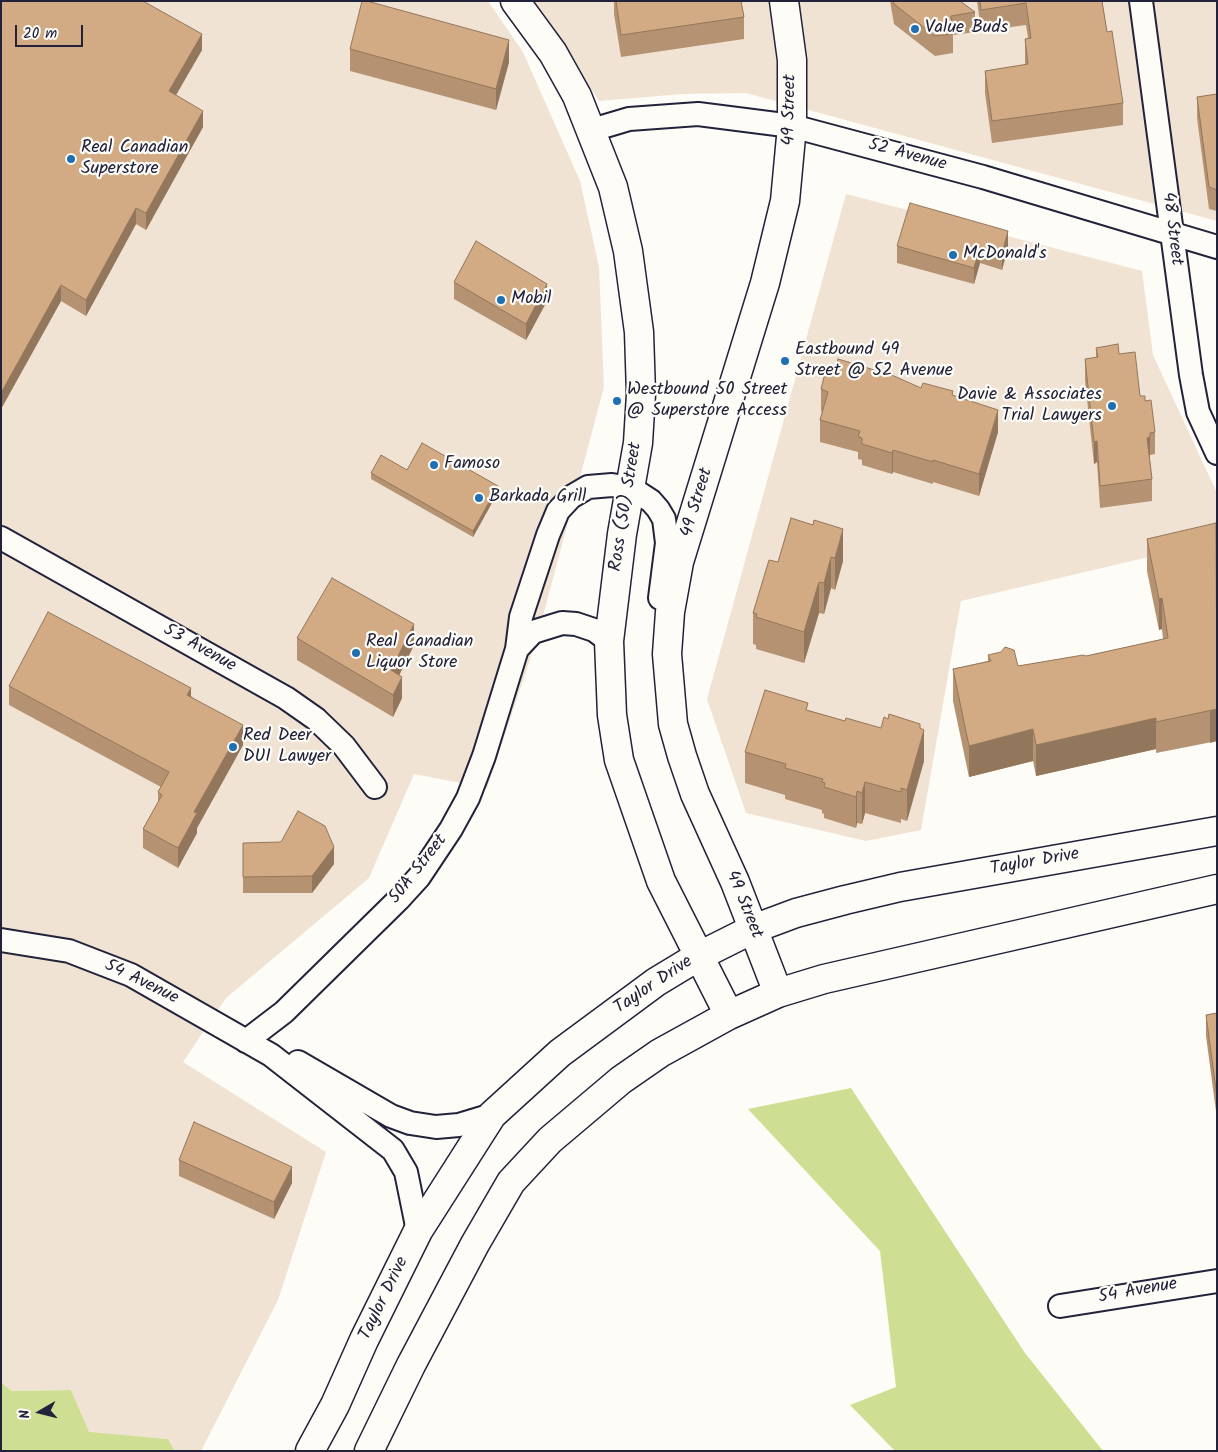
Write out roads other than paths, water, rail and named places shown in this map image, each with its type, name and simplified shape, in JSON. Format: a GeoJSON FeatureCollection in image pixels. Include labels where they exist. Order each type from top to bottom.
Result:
{"type":"FeatureCollection","features":[{"type":"Feature","properties":{"kind":"main road","name":"Ross (50) Street"},"geometry":{"type":"LineString","coordinates":[[515,1],[552,53],[577,96],[613,187],[628,251],[639,332],[642,394],[638,443],[615,580],[609,641],[612,715],[619,760],[661,881],[730,1015]]}},
{"type":"Feature","properties":{"kind":"main road","name":"49 Street"},"geometry":{"type":"LineString","coordinates":[[778,993],[753,929],[695,794],[682,756],[673,724],[667,654],[670,612],[679,562],[765,283],[785,201],[792,126],[792,60],[784,1]]}},
{"type":"Feature","properties":{"kind":"main road","name":"Taylor Drive"},"geometry":{"type":"LineString","coordinates":[[310,1451],[335,1405],[364,1340],[418,1230],[492,1115],[582,1037],[656,982],[699,956],[753,929],[796,913],[900,887],[1217,831]]}},
{"type":"Feature","properties":{"kind":"main road"},"geometry":{"type":"LineString","coordinates":[[369,1451],[415,1357],[475,1244],[511,1182],[550,1140],[621,1080],[660,1053],[730,1015],[778,993],[870,967],[1217,889]]}},
{"type":"Feature","properties":{"kind":"street","name":"48 Street"},"geometry":{"type":"LineString","coordinates":[[1141,1],[1194,395],[1198,412],[1217,453]]}},
{"type":"Feature","properties":{"kind":"street","name":"52 Avenue"},"geometry":{"type":"LineString","coordinates":[[592,130],[629,119],[698,114],[792,126],[983,177],[1217,247]]}},
{"type":"Feature","properties":{"kind":"street","name":"50A Street"},"geometry":{"type":"LineString","coordinates":[[246,1041],[284,1012],[398,900],[437,850],[459,815],[476,779],[516,649],[521,617],[548,535],[558,511],[571,496],[588,487],[612,485],[631,488]]}},
{"type":"Feature","properties":{"kind":"street"},"geometry":{"type":"LineString","coordinates":[[631,488],[651,501],[658,509],[667,530],[660,604],[667,654]]}},
{"type":"Feature","properties":{"kind":"street","name":"53 Avenue"},"geometry":{"type":"LineString","coordinates":[[1,538],[286,698],[316,719],[344,746],[376,786]]}},
{"type":"Feature","properties":{"kind":"street"},"geometry":{"type":"LineString","coordinates":[[516,649],[533,632],[562,623],[576,624],[594,630],[609,641]]}},
{"type":"Feature","properties":{"kind":"street","name":"54 Avenue"},"geometry":{"type":"LineString","coordinates":[[1,940],[69,951],[123,972],[159,990],[271,1055]]}},
{"type":"Feature","properties":{"kind":"street"},"geometry":{"type":"LineString","coordinates":[[271,1055],[298,1062],[390,1116],[410,1123],[436,1127],[459,1125],[492,1115]]}},
{"type":"Feature","properties":{"kind":"street"},"geometry":{"type":"LineString","coordinates":[[271,1055],[394,1150],[406,1172],[418,1230]]}},
{"type":"Feature","properties":{"kind":"street","name":"54 Avenue"},"geometry":{"type":"LineString","coordinates":[[1060,1306],[1217,1281]]}},
{"type":"Feature","properties":{"kind":"place","name":"Value Buds"},"geometry":{"type":"Point","coordinates":[915,29]}},
{"type":"Feature","properties":{"kind":"place","name":"Real Canadian Superstore"},"geometry":{"type":"Point","coordinates":[71,159]}},
{"type":"Feature","properties":{"kind":"place","name":"McDonald's"},"geometry":{"type":"Point","coordinates":[953,255]}},
{"type":"Feature","properties":{"kind":"place","name":"Mobil"},"geometry":{"type":"Point","coordinates":[501,300]}},
{"type":"Feature","properties":{"kind":"place","name":"Eastbound 49 Street @ 52 Avenue"},"geometry":{"type":"Point","coordinates":[785,361]}},
{"type":"Feature","properties":{"kind":"place","name":"Westbound 50 Street @ Superstore Access"},"geometry":{"type":"Point","coordinates":[617,401]}},
{"type":"Feature","properties":{"kind":"place","name":"Davie & Associates Trial Lawyers"},"geometry":{"type":"Point","coordinates":[1112,406]}},
{"type":"Feature","properties":{"kind":"place","name":"Famoso"},"geometry":{"type":"Point","coordinates":[434,465]}},
{"type":"Feature","properties":{"kind":"place","name":"Barkada Grill"},"geometry":{"type":"Point","coordinates":[479,498]}},
{"type":"Feature","properties":{"kind":"place","name":"Real Canadian Liquor Store"},"geometry":{"type":"Point","coordinates":[356,653]}},
{"type":"Feature","properties":{"kind":"place","name":"Red Deer DUI Lawyer"},"geometry":{"type":"Point","coordinates":[233,747]}}]}
